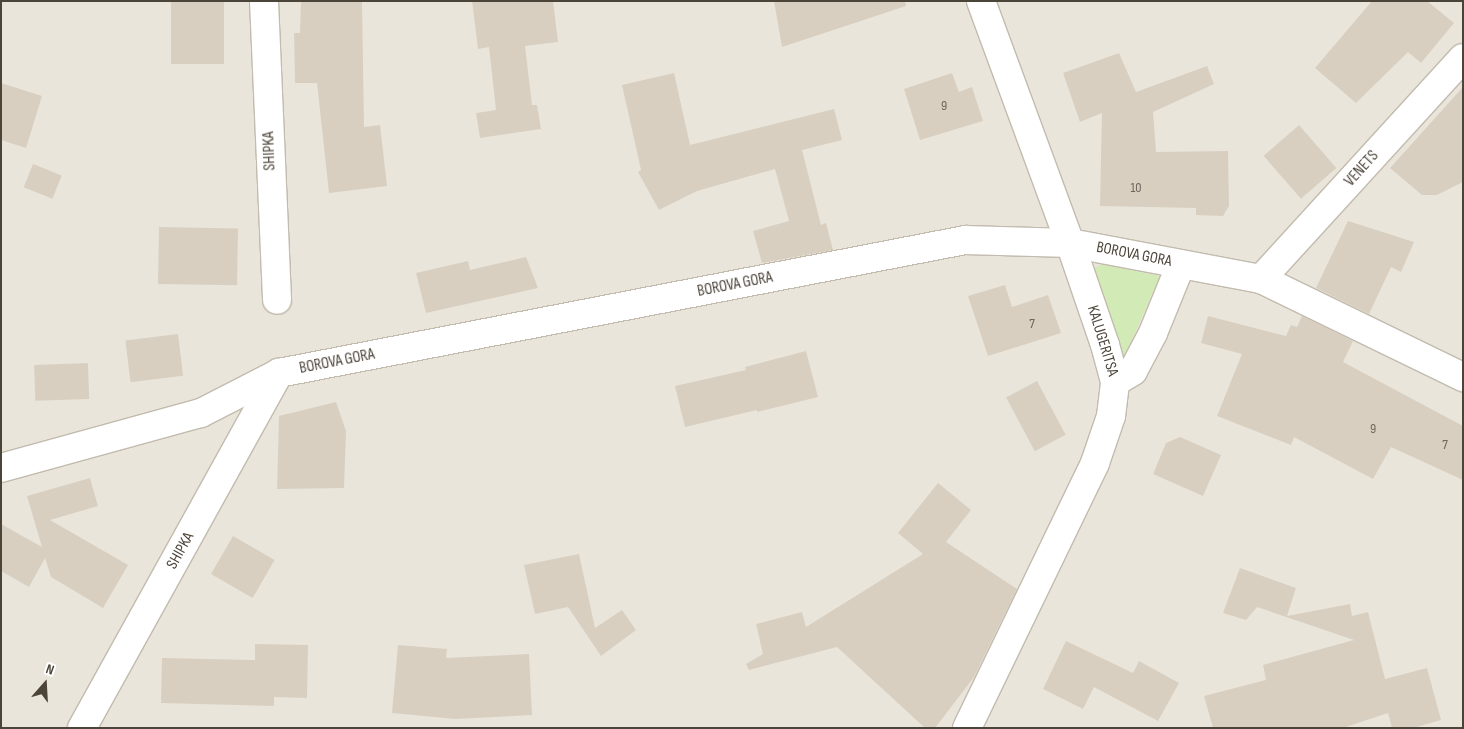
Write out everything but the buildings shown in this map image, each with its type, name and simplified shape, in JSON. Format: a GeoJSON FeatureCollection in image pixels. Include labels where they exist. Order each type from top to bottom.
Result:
{"type":"FeatureCollection","features":[{"type":"Feature","properties":{"kind":"street","name":"SHIPKA"},"geometry":{"type":"LineString","coordinates":[[264,1],[276,300]]}},
{"type":"Feature","properties":{"kind":"street","name":"KALUGERITSA"},"geometry":{"type":"LineString","coordinates":[[967,728],[1095,463],[1111,416],[1115,382],[1105,345],[1070,243],[981,1]]}},
{"type":"Feature","properties":{"kind":"street","name":"VENETS"},"geometry":{"type":"LineString","coordinates":[[1261,279],[1463,58]]}},
{"type":"Feature","properties":{"kind":"street","name":"BOROVA GORA"},"geometry":{"type":"LineString","coordinates":[[1,468],[201,413],[279,374],[965,240],[1070,243],[1261,279],[1463,377]]}},
{"type":"Feature","properties":{"kind":"street"},"geometry":{"type":"LineString","coordinates":[[1115,382],[1133,371],[1153,333],[1181,264]]}},
{"type":"Feature","properties":{"kind":"street","name":"SHIPKA"},"geometry":{"type":"LineString","coordinates":[[82,728],[279,374]]}},
{"type":"Feature","properties":{"kind":"shaded area"},"geometry":{"type":"Polygon","coordinates":[[[1,1],[1463,1],[1463,728],[1,728],[1,1]]]}},
{"type":"Feature","properties":{"kind":"green space"},"geometry":{"type":"Polygon","coordinates":[[[1102,264],[1160,276],[1124,358],[1118,358],[1090,270],[1102,264]]]}}]}
